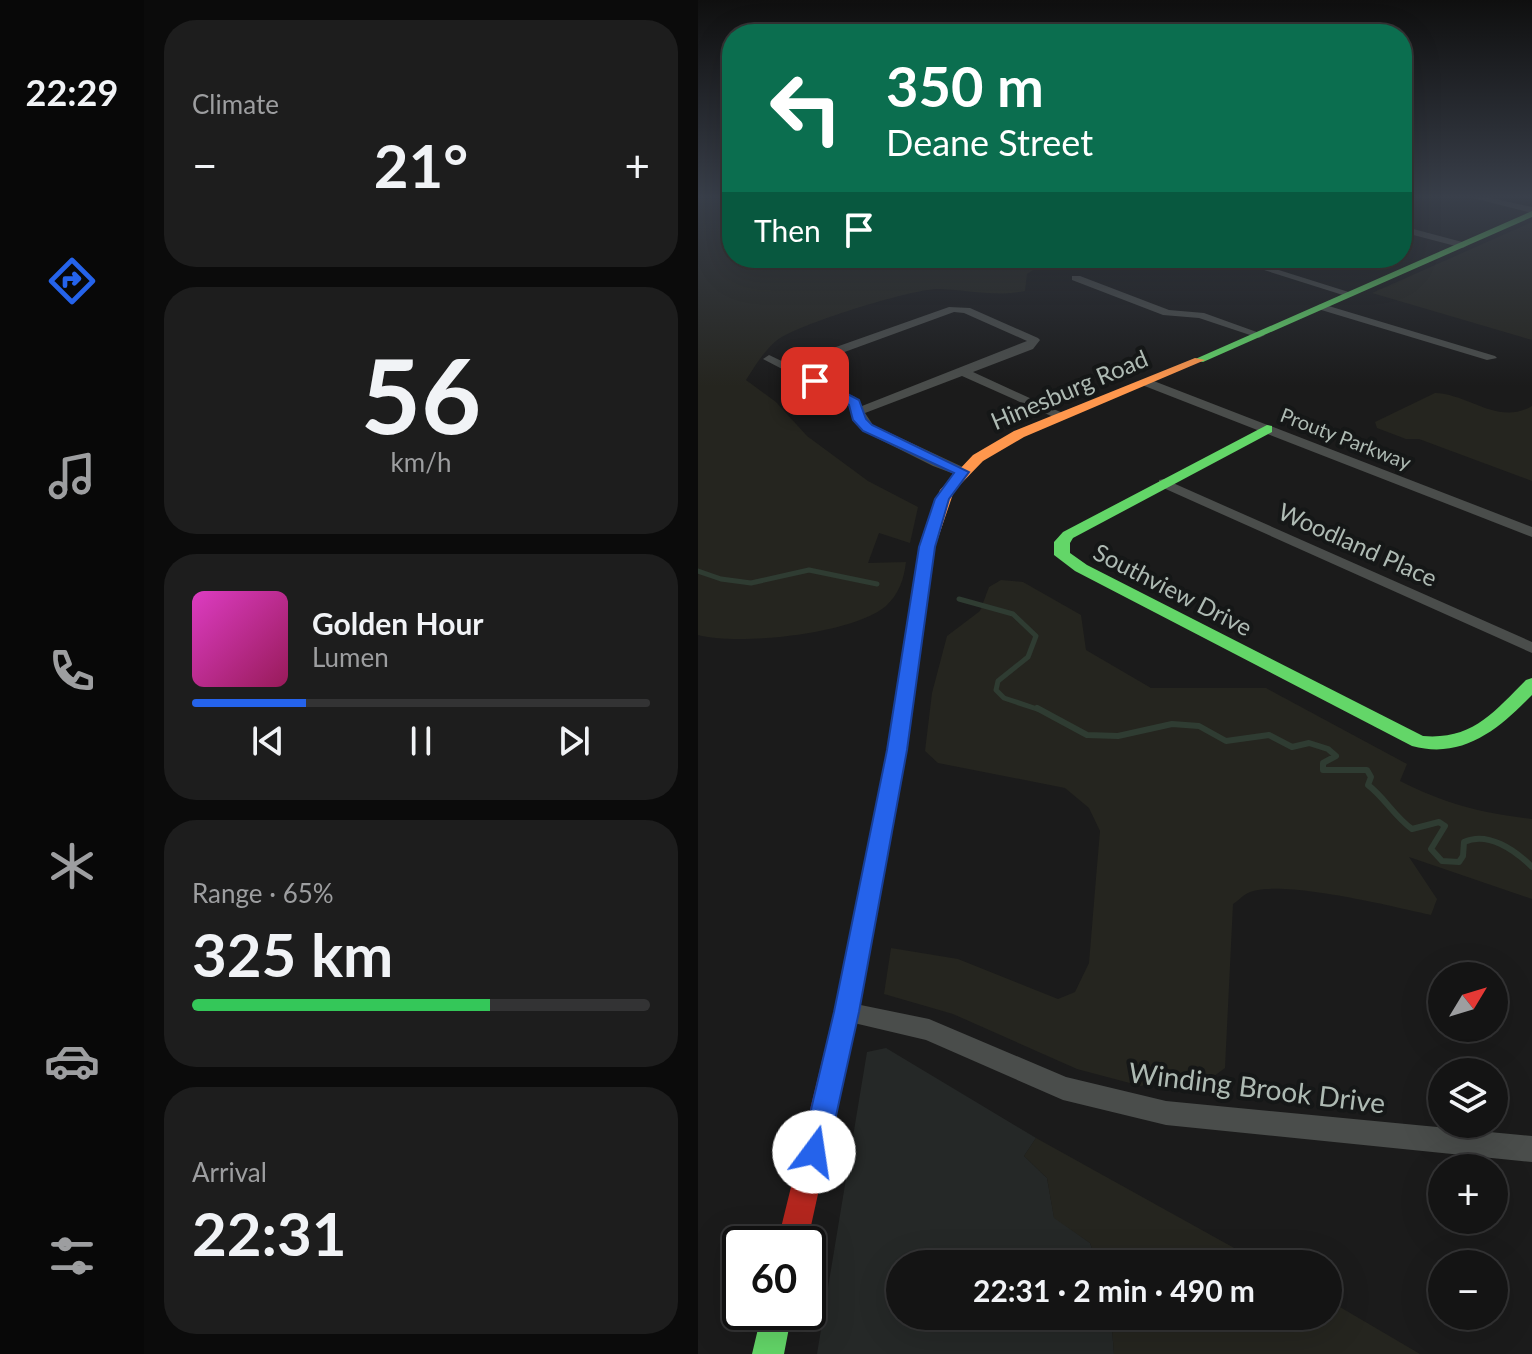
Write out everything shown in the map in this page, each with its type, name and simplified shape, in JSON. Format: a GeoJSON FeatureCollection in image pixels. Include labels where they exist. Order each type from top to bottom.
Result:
{"type":"FeatureCollection","features":[{"type":"Feature","properties":{"kind":"main road","name":"Hinesburg Road"},"geometry":{"type":"LineString","coordinates":[[796,1226],[846,1012],[897,750],[927,547],[942,499],[962,472],[997,446],[1410,268]]}},
{"type":"Feature","properties":{"kind":"main road","name":"Southview Drive"},"geometry":{"type":"LineString","coordinates":[[1267,429],[1068,535],[1062,542],[1062,555],[1081,568],[1407,737],[1432,745],[1468,742],[1532,684]]}},
{"type":"Feature","properties":{"kind":"main road"},"geometry":{"type":"LineString","coordinates":[[768,1354],[773,1330]]}},
{"type":"Feature","properties":{"kind":"street"},"geometry":{"type":"LineString","coordinates":[[1264,268],[1350,294]]}},
{"type":"Feature","properties":{"kind":"street"},"geometry":{"type":"LineString","coordinates":[[1076,278],[1167,313],[1200,315],[1259,335]]}},
{"type":"Feature","properties":{"kind":"street"},"geometry":{"type":"LineString","coordinates":[[1325,306],[1491,358],[1325,306]]}},
{"type":"Feature","properties":{"kind":"street"},"geometry":{"type":"LineString","coordinates":[[788,368],[953,309],[966,310],[1034,340],[1029,347],[859,411]]}},
{"type":"Feature","properties":{"kind":"street"},"geometry":{"type":"LineString","coordinates":[[769,359],[848,398],[868,428],[962,472]]}},
{"type":"Feature","properties":{"kind":"street"},"geometry":{"type":"LineString","coordinates":[[963,372],[1063,416]]}},
{"type":"Feature","properties":{"kind":"street","name":"Prouty Parkway"},"geometry":{"type":"LineString","coordinates":[[1146,382],[1532,532]]}},
{"type":"Feature","properties":{"kind":"street","name":"Woodland Place"},"geometry":{"type":"LineString","coordinates":[[1164,483],[1532,648]]}},
{"type":"Feature","properties":{"kind":"street","name":"Winding Brook Drive"},"geometry":{"type":"LineString","coordinates":[[846,1012],[929,1030],[1037,1079],[1121,1104],[1166,1113],[1532,1149]]}},
{"type":"Feature","properties":{"kind":"shaded area"},"geometry":{"type":"Polygon","coordinates":[[[698,259],[722,259],[722,268],[1041,268],[1027,274],[1025,291],[982,293],[926,290],[829,317],[776,341],[746,380],[776,402],[807,436],[868,481],[918,507],[910,543],[879,533],[868,563],[906,562],[902,580],[886,606],[848,624],[767,638],[698,635],[698,259]]]}},
{"type":"Feature","properties":{"kind":"shaded area"},"geometry":{"type":"Polygon","coordinates":[[[1448,259],[1532,259],[1532,340],[1372,293],[1448,259]]]}},
{"type":"Feature","properties":{"kind":"shaded area"},"geometry":{"type":"Polygon","coordinates":[[[1435,393],[1507,413],[1532,406],[1532,481],[1419,439],[1406,439],[1377,428],[1375,422],[1435,393]]]}},
{"type":"Feature","properties":{"kind":"shaded area"},"geometry":{"type":"Polygon","coordinates":[[[1001,580],[1023,582],[1081,615],[1086,650],[1151,688],[1266,688],[1407,764],[1400,781],[1464,806],[1532,819],[1532,899],[1409,857],[1437,899],[1431,915],[1310,891],[1263,889],[1246,894],[1233,904],[1225,1068],[1206,1082],[1174,1075],[1141,1086],[1077,1069],[953,1014],[884,994],[891,948],[958,959],[1058,999],[1075,992],[1089,963],[1100,831],[1089,808],[1065,788],[938,763],[925,751],[932,693],[947,636],[980,611],[989,587],[1001,580]]]}},
{"type":"Feature","properties":{"kind":"shaded area"},"geometry":{"type":"Polygon","coordinates":[[[886,1048],[1036,1138],[1024,1156],[1047,1178],[1054,1217],[1090,1243],[1093,1250],[886,1250],[886,1330],[1112,1330],[1114,1354],[817,1354],[821,1330],[826,1330],[826,1300],[867,1052],[886,1048]]]}},
{"type":"Feature","properties":{"kind":"shaded area"},"geometry":{"type":"Polygon","coordinates":[[[1036,1138],[1238,1250],[1093,1250],[1090,1243],[1054,1218],[1047,1178],[1024,1156],[1036,1138]]]}},
{"type":"Feature","properties":{"kind":"shaded area"},"geometry":{"type":"Polygon","coordinates":[[[1342,1308],[1420,1354],[1114,1354],[1112,1330],[1342,1330],[1342,1308]]]}},
{"type":"Feature","properties":{"kind":"waterway"},"geometry":{"type":"LineString","coordinates":[[698,571],[721,579],[751,583],[809,570],[877,584]]}},
{"type":"Feature","properties":{"kind":"waterway"},"geometry":{"type":"LineString","coordinates":[[959,599],[1013,614],[1036,636],[1028,657],[998,681],[996,690],[1004,698],[1040,710]]}},
{"type":"Feature","properties":{"kind":"waterway"},"geometry":{"type":"LineString","coordinates":[[1037,708],[1087,735],[1118,736],[1172,724],[1199,726],[1226,741],[1269,735],[1292,747],[1309,743],[1328,749],[1336,756],[1323,763],[1323,770],[1367,770],[1371,777],[1368,785],[1412,829],[1439,822],[1445,826],[1431,849],[1442,861],[1459,862],[1463,856],[1464,842],[1482,839],[1501,844],[1532,867]]}},
{"type":"Feature","properties":{"kind":"traffic: fast"},"geometry":{"type":"LineString","coordinates":[[1412,267],[1429,259]]}},
{"type":"Feature","properties":{"kind":"traffic: fast"},"geometry":{"type":"LineString","coordinates":[[1199,360],[1409,268]]}},
{"type":"Feature","properties":{"kind":"traffic: fast"},"geometry":{"type":"LineString","coordinates":[[1267,429],[1068,535],[1062,542],[1062,555],[1081,568],[1419,742],[1438,744],[1470,737],[1495,721],[1532,684]]}},
{"type":"Feature","properties":{"kind":"traffic: fast"},"geometry":{"type":"LineString","coordinates":[[768,1354],[773,1330]]}},
{"type":"Feature","properties":{"kind":"traffic: slow"},"geometry":{"type":"LineString","coordinates":[[882,829],[927,547],[947,490],[978,458],[1019,434],[1199,360]]}},
{"type":"Feature","properties":{"kind":"traffic: jam"},"geometry":{"type":"LineString","coordinates":[[796,1226],[846,1012],[882,829]]}},
{"type":"Feature","properties":{"kind":"route"},"geometry":{"type":"LineString","coordinates":[[814,1152],[846,1012],[897,750],[927,547],[942,499],[962,472],[868,428],[860,420],[854,403],[815,381]]}}]}
